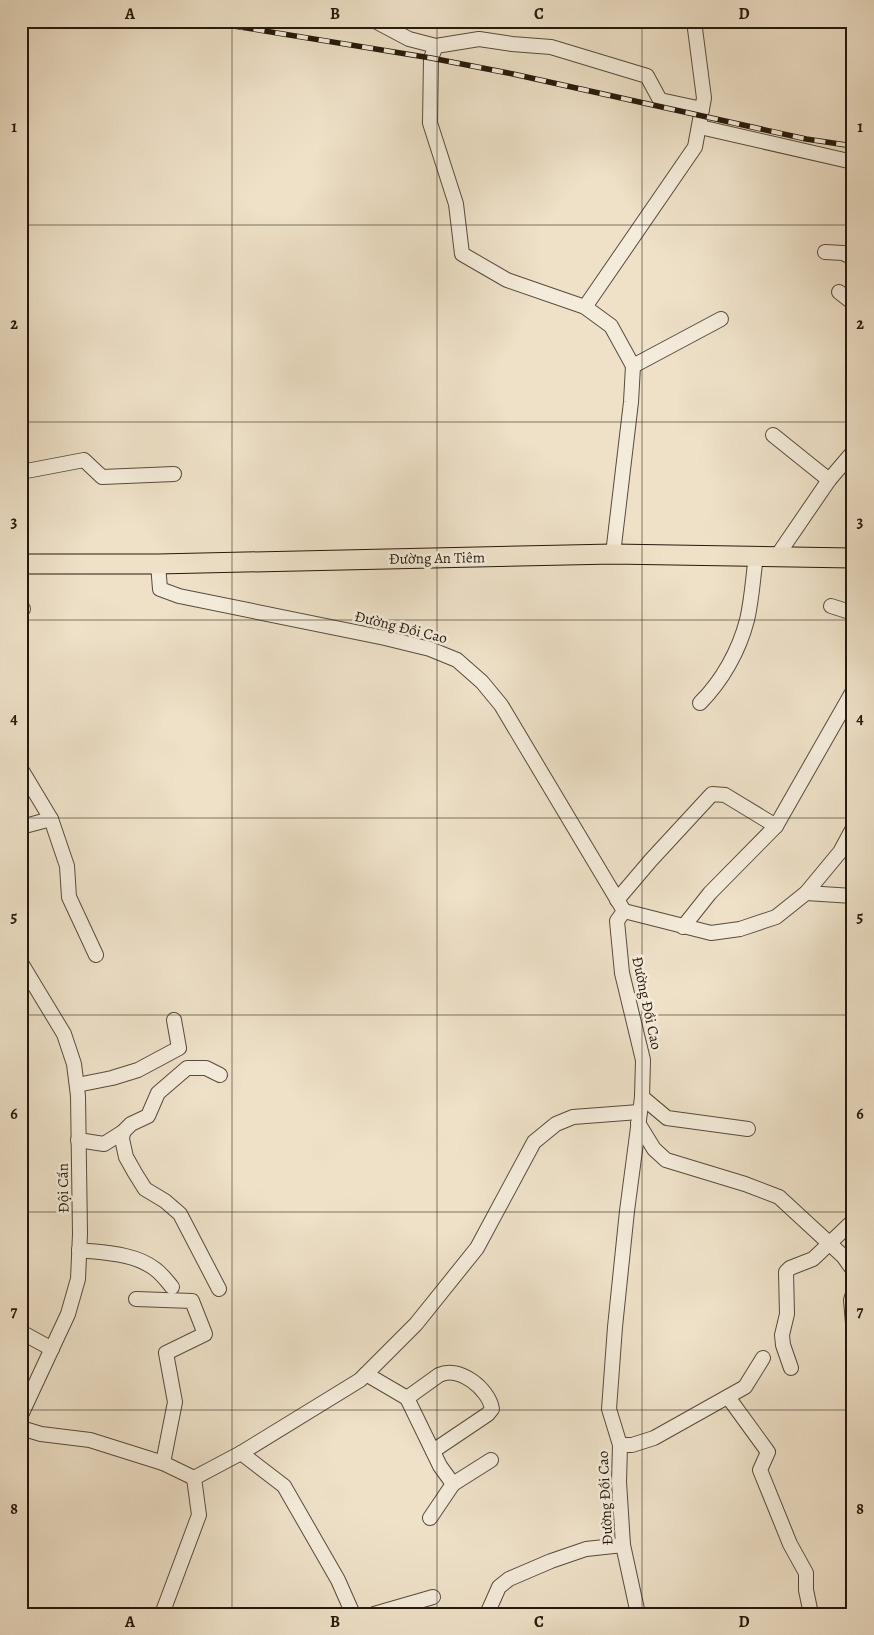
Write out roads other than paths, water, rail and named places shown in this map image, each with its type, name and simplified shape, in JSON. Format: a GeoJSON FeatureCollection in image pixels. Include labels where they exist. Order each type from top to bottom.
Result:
{"type":"FeatureCollection","features":[{"type":"Feature","properties":{"kind":"main road","name":"Đường An Tiêm"},"geometry":{"type":"LineString","coordinates":[[21,564],[158,564],[613,554],[853,558]]}},
{"type":"Feature","properties":{"kind":"street"},"geometry":{"type":"LineString","coordinates":[[375,21],[409,39],[436,46],[479,39],[551,47],[647,76],[660,100],[702,109]]}},
{"type":"Feature","properties":{"kind":"street"},"geometry":{"type":"LineString","coordinates":[[586,307],[695,148],[704,98],[694,21]]}},
{"type":"Feature","properties":{"kind":"street"},"geometry":{"type":"LineString","coordinates":[[436,46],[431,58],[430,123],[456,204],[462,254],[507,280],[586,307],[611,326],[633,366],[631,402],[613,554]]}},
{"type":"Feature","properties":{"kind":"street"},"geometry":{"type":"LineString","coordinates":[[700,128],[853,162]]}},
{"type":"Feature","properties":{"kind":"street"},"geometry":{"type":"LineString","coordinates":[[825,252],[843,253],[853,258]]}},
{"type":"Feature","properties":{"kind":"street"},"geometry":{"type":"LineString","coordinates":[[839,292],[853,303]]}},
{"type":"Feature","properties":{"kind":"street"},"geometry":{"type":"LineString","coordinates":[[633,366],[721,319]]}},
{"type":"Feature","properties":{"kind":"street"},"geometry":{"type":"LineString","coordinates":[[773,435],[830,480]]}},
{"type":"Feature","properties":{"kind":"street"},"geometry":{"type":"LineString","coordinates":[[777,556],[830,480],[853,452]]}},
{"type":"Feature","properties":{"kind":"street"},"geometry":{"type":"LineString","coordinates":[[21,472],[84,460],[102,477],[174,474]]}},
{"type":"Feature","properties":{"kind":"street"},"geometry":{"type":"LineString","coordinates":[[700,703],[714,688],[734,655],[747,620],[756,556]]}},
{"type":"Feature","properties":{"kind":"street","name":"Đường Đồi Cao"},"geometry":{"type":"LineString","coordinates":[[158,564],[160,589],[179,596],[385,638],[430,649],[457,660],[482,682],[501,705],[621,905],[617,921],[621,964],[643,1060],[642,1097],[638,1118],[615,1327],[609,1409],[620,1445],[619,1482],[623,1545],[638,1614]]}},
{"type":"Feature","properties":{"kind":"street"},"geometry":{"type":"LineString","coordinates":[[831,606],[853,613]]}},
{"type":"Feature","properties":{"kind":"street"},"geometry":{"type":"LineString","coordinates":[[683,927],[710,893],[776,826],[853,691]]}},
{"type":"Feature","properties":{"kind":"street"},"geometry":{"type":"LineString","coordinates":[[21,769],[51,819],[67,866],[69,897],[96,955]]}},
{"type":"Feature","properties":{"kind":"street"},"geometry":{"type":"LineString","coordinates":[[776,826],[742,804],[725,796],[712,794],[651,860],[621,905],[683,927],[711,933],[740,929],[776,917],[806,892],[840,852],[853,828]]}},
{"type":"Feature","properties":{"kind":"street"},"geometry":{"type":"LineString","coordinates":[[22,825],[51,819]]}},
{"type":"Feature","properties":{"kind":"street"},"geometry":{"type":"LineString","coordinates":[[806,892],[853,896]]}},
{"type":"Feature","properties":{"kind":"street","name":"Đội Cấn"},"geometry":{"type":"LineString","coordinates":[[21,963],[64,1034],[74,1064],[78,1140],[79,1250],[78,1279],[68,1314],[21,1415]]}},
{"type":"Feature","properties":{"kind":"street"},"geometry":{"type":"LineString","coordinates":[[76,1085],[112,1078],[138,1070],[179,1048],[174,1020]]}},
{"type":"Feature","properties":{"kind":"street"},"geometry":{"type":"LineString","coordinates":[[78,1140],[104,1144],[123,1132],[131,1124],[148,1116],[158,1093],[188,1068],[206,1068],[220,1075]]}},
{"type":"Feature","properties":{"kind":"street"},"geometry":{"type":"LineString","coordinates":[[642,1097],[667,1118],[748,1129]]}},
{"type":"Feature","properties":{"kind":"street"},"geometry":{"type":"LineString","coordinates":[[194,1478],[241,1453],[360,1380],[416,1324],[477,1248],[534,1142],[556,1124],[573,1117],[638,1118],[654,1149],[666,1160],[745,1184],[779,1197],[843,1256],[853,1270]]}},
{"type":"Feature","properties":{"kind":"street"},"geometry":{"type":"LineString","coordinates":[[123,1132],[122,1139],[126,1157],[135,1173],[145,1189],[180,1214],[219,1289]]}},
{"type":"Feature","properties":{"kind":"street"},"geometry":{"type":"LineString","coordinates":[[791,1368],[782,1345],[786,1314],[786,1272],[790,1268],[813,1259],[853,1221]]}},
{"type":"Feature","properties":{"kind":"street"},"geometry":{"type":"LineString","coordinates":[[79,1250],[128,1256],[144,1262],[157,1270],[172,1286]]}},
{"type":"Feature","properties":{"kind":"street"},"geometry":{"type":"LineString","coordinates":[[853,1294],[851,1300],[853,1323]]}},
{"type":"Feature","properties":{"kind":"street"},"geometry":{"type":"LineString","coordinates":[[136,1299],[192,1301],[205,1334],[166,1353],[175,1402],[163,1463]]}},
{"type":"Feature","properties":{"kind":"street"},"geometry":{"type":"LineString","coordinates":[[21,1332],[52,1348]]}},
{"type":"Feature","properties":{"kind":"street"},"geometry":{"type":"LineString","coordinates":[[620,1445],[632,1445],[654,1438],[745,1387],[763,1358]]}},
{"type":"Feature","properties":{"kind":"street"},"geometry":{"type":"LineString","coordinates":[[407,1398],[444,1372],[451,1372],[461,1375],[475,1384],[484,1393],[491,1405],[492,1409],[488,1414],[433,1451]]}},
{"type":"Feature","properties":{"kind":"street"},"geometry":{"type":"LineString","coordinates":[[366,1374],[407,1398],[440,1466],[452,1484]]}},
{"type":"Feature","properties":{"kind":"street"},"geometry":{"type":"LineString","coordinates":[[728,1397],[768,1452],[760,1470],[790,1544],[806,1573],[806,1590],[811,1614]]}},
{"type":"Feature","properties":{"kind":"street"},"geometry":{"type":"LineString","coordinates":[[21,1428],[41,1434],[90,1440],[163,1463],[194,1478]]}},
{"type":"Feature","properties":{"kind":"street"},"geometry":{"type":"LineString","coordinates":[[241,1453],[284,1486],[338,1580],[353,1614]]}},
{"type":"Feature","properties":{"kind":"street"},"geometry":{"type":"LineString","coordinates":[[430,1518],[452,1484],[491,1460]]}},
{"type":"Feature","properties":{"kind":"street"},"geometry":{"type":"LineString","coordinates":[[162,1614],[199,1515],[194,1478]]}},
{"type":"Feature","properties":{"kind":"street"},"geometry":{"type":"LineString","coordinates":[[487,1614],[499,1587],[509,1579],[551,1561],[586,1549],[623,1545]]}},
{"type":"Feature","properties":{"kind":"street"},"geometry":{"type":"LineString","coordinates":[[374,1614],[433,1597]]}},
{"type":"Feature","properties":{"kind":"railway"},"geometry":{"type":"LineString","coordinates":[[21,25],[157,21]]}},
{"type":"Feature","properties":{"kind":"railway"},"geometry":{"type":"LineString","coordinates":[[166,21],[234,26],[431,58],[513,74],[806,139],[853,146]]}}]}
